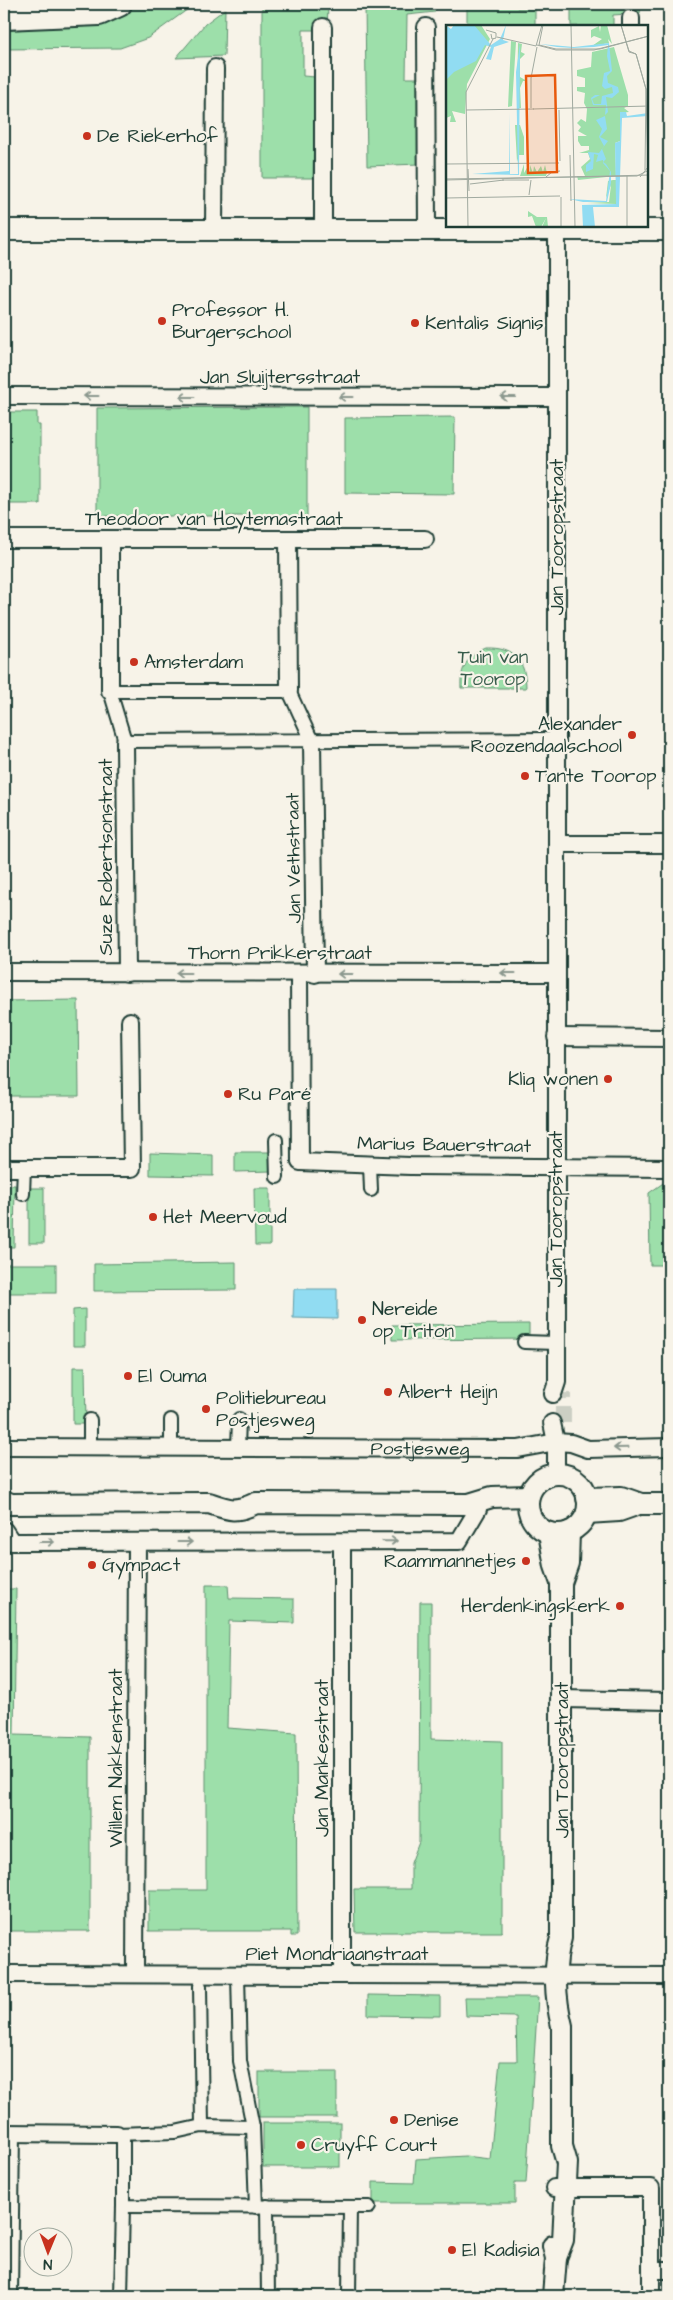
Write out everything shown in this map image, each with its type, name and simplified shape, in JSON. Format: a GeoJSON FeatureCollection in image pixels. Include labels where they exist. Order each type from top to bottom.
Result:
{"type":"FeatureCollection","features":[{"type":"Feature","properties":{"kind":"main road"},"geometry":{"type":"LineString","coordinates":[[4,17],[99,13],[119,4]]}},
{"type":"Feature","properties":{"kind":"street"},"geometry":{"type":"LineString","coordinates":[[323,26],[323,230]]}},
{"type":"Feature","properties":{"kind":"street"},"geometry":{"type":"LineString","coordinates":[[426,27],[427,230]]}},
{"type":"Feature","properties":{"kind":"street"},"geometry":{"type":"LineString","coordinates":[[214,230],[215,68]]}},
{"type":"Feature","properties":{"kind":"street"},"geometry":{"type":"LineString","coordinates":[[4,230],[427,230],[528,228],[557,230],[631,228],[669,230]]}},
{"type":"Feature","properties":{"kind":"street","name":"Jan Tooropstraat"},"geometry":{"type":"LineString","coordinates":[[557,230],[556,1166],[558,1390]]}},
{"type":"Feature","properties":{"kind":"street","name":"Jan Sluijtersstraat"},"geometry":{"type":"LineString","coordinates":[[4,396],[557,397]]}},
{"type":"Feature","properties":{"kind":"street","name":"Theodoor van Hoytemastraat"},"geometry":{"type":"LineString","coordinates":[[4,539],[425,539]]}},
{"type":"Feature","properties":{"kind":"street"},"geometry":{"type":"LineString","coordinates":[[110,539],[110,691],[125,741],[557,739]]}},
{"type":"Feature","properties":{"kind":"street"},"geometry":{"type":"LineString","coordinates":[[288,539],[289,691],[312,741]]}},
{"type":"Feature","properties":{"kind":"street"},"geometry":{"type":"LineString","coordinates":[[110,691],[289,691]]}},
{"type":"Feature","properties":{"kind":"street","name":"Suze Robertsonstraat"},"geometry":{"type":"LineString","coordinates":[[125,741],[127,973]]}},
{"type":"Feature","properties":{"kind":"street","name":"Jan Vethstraat"},"geometry":{"type":"LineString","coordinates":[[299,1140],[307,974],[312,741]]}},
{"type":"Feature","properties":{"kind":"street"},"geometry":{"type":"LineString","coordinates":[[557,844],[669,844]]}},
{"type":"Feature","properties":{"kind":"street","name":"Thorn Prikkerstraat"},"geometry":{"type":"LineString","coordinates":[[4,972],[556,973]]}},
{"type":"Feature","properties":{"kind":"street"},"geometry":{"type":"LineString","coordinates":[[4,1168],[132,1168],[130,1022]]}},
{"type":"Feature","properties":{"kind":"street"},"geometry":{"type":"LineString","coordinates":[[556,1037],[669,1038]]}},
{"type":"Feature","properties":{"kind":"street"},"geometry":{"type":"LineString","coordinates":[[276,1140],[276,1177]]}},
{"type":"Feature","properties":{"kind":"street","name":"Marius Bauerstraat"},"geometry":{"type":"LineString","coordinates":[[299,1140],[300,1162],[370,1165],[669,1168]]}},
{"type":"Feature","properties":{"kind":"street"},"geometry":{"type":"LineString","coordinates":[[370,1165],[371,1190]]}},
{"type":"Feature","properties":{"kind":"street"},"geometry":{"type":"LineString","coordinates":[[23,1194],[24,1168]]}},
{"type":"Feature","properties":{"kind":"street"},"geometry":{"type":"LineString","coordinates":[[524,1342],[557,1343]]}},
{"type":"Feature","properties":{"kind":"street"},"geometry":{"type":"LineString","coordinates":[[90,1420],[90,1447]]}},
{"type":"Feature","properties":{"kind":"street"},"geometry":{"type":"LineString","coordinates":[[171,1420],[171,1447]]}},
{"type":"Feature","properties":{"kind":"street"},"geometry":{"type":"LineString","coordinates":[[238,1448],[239,1420]]}},
{"type":"Feature","properties":{"kind":"street"},"geometry":{"type":"LineString","coordinates":[[556,1474],[558,1423]]}},
{"type":"Feature","properties":{"kind":"street","name":"Postjesweg"},"geometry":{"type":"LineString","coordinates":[[4,1447],[518,1449],[556,1442],[571,1443],[588,1449],[669,1447]]}},
{"type":"Feature","properties":{"kind":"street"},"geometry":{"type":"LineString","coordinates":[[556,1474],[570,1477],[581,1485],[587,1505],[582,1523],[559,1533],[536,1525],[528,1503],[536,1484],[542,1479],[556,1474]]}},
{"type":"Feature","properties":{"kind":"street"},"geometry":{"type":"LineString","coordinates":[[6,1504],[209,1503],[228,1510],[236,1510],[256,1503],[474,1506],[492,1497],[528,1503]]}},
{"type":"Feature","properties":{"kind":"street"},"geometry":{"type":"LineString","coordinates":[[587,1505],[621,1497],[641,1504],[669,1504]]}},
{"type":"Feature","properties":{"kind":"street"},"geometry":{"type":"LineString","coordinates":[[4,1530],[12,1542],[458,1541],[474,1506]]}},
{"type":"Feature","properties":{"kind":"street","name":"Jan Tooropstraat"},"geometry":{"type":"LineString","coordinates":[[553,2296],[556,2258],[563,2240],[560,2188],[567,2162],[562,2146],[562,2026],[569,2008],[563,1976],[568,1954],[561,1938],[561,1583],[568,1563],[559,1533]]}},
{"type":"Feature","properties":{"kind":"street","name":"Willem Nakkenstraat"},"geometry":{"type":"LineString","coordinates":[[135,1974],[137,1542]]}},
{"type":"Feature","properties":{"kind":"street","name":"Jan Mankesstraat"},"geometry":{"type":"LineString","coordinates":[[342,1542],[342,1974]]}},
{"type":"Feature","properties":{"kind":"street"},"geometry":{"type":"LineString","coordinates":[[562,1699],[669,1701]]}},
{"type":"Feature","properties":{"kind":"street","name":"Piet Mondriaanstraat"},"geometry":{"type":"LineString","coordinates":[[4,1974],[669,1976]]}},
{"type":"Feature","properties":{"kind":"street"},"geometry":{"type":"LineString","coordinates":[[238,1974],[240,2061],[253,2127],[262,2206],[268,2296]]}},
{"type":"Feature","properties":{"kind":"street"},"geometry":{"type":"LineString","coordinates":[[200,1986],[202,2126]]}},
{"type":"Feature","properties":{"kind":"street"},"geometry":{"type":"LineString","coordinates":[[11,2296],[8,2133],[120,2134],[175,2132],[202,2126],[253,2127]]}},
{"type":"Feature","properties":{"kind":"street"},"geometry":{"type":"LineString","coordinates":[[120,2134],[123,2206],[121,2296]]}},
{"type":"Feature","properties":{"kind":"street"},"geometry":{"type":"LineString","coordinates":[[560,2188],[651,2188],[651,2296]]}},
{"type":"Feature","properties":{"kind":"street"},"geometry":{"type":"LineString","coordinates":[[123,2206],[370,2207]]}},
{"type":"Feature","properties":{"kind":"street"},"geometry":{"type":"LineString","coordinates":[[349,2296],[350,2207]]}},
{"type":"Feature","properties":{"kind":"street"},"geometry":{"type":"LineString","coordinates":[[651,2270],[669,2270]]}},
{"type":"Feature","properties":{"kind":"green space"},"geometry":{"type":"Polygon","coordinates":[[[136,4],[195,4],[148,38],[120,48],[4,49],[4,31],[110,22],[136,4]]]}},
{"type":"Feature","properties":{"kind":"green space"},"geometry":{"type":"Polygon","coordinates":[[[262,4],[328,6],[327,30],[303,30],[303,76],[315,77],[313,178],[262,178],[262,4]]]}},
{"type":"Feature","properties":{"kind":"green space"},"geometry":{"type":"Polygon","coordinates":[[[365,4],[435,4],[435,12],[407,15],[406,78],[419,78],[419,164],[367,166],[365,4]]]}},
{"type":"Feature","properties":{"kind":"green space"},"geometry":{"type":"Polygon","coordinates":[[[467,4],[517,4],[517,8],[535,8],[535,25],[467,25],[467,4]]]}},
{"type":"Feature","properties":{"kind":"green space"},"geometry":{"type":"Polygon","coordinates":[[[571,4],[641,4],[640,13],[613,15],[613,25],[571,25],[571,4]]]}},
{"type":"Feature","properties":{"kind":"green space"},"geometry":{"type":"Polygon","coordinates":[[[225,9],[224,56],[176,58],[205,24],[225,9]]]}},
{"type":"Feature","properties":{"kind":"green space"},"geometry":{"type":"Polygon","coordinates":[[[307,407],[307,516],[97,516],[97,408],[307,407]]]}},
{"type":"Feature","properties":{"kind":"green space"},"geometry":{"type":"Polygon","coordinates":[[[4,412],[37,412],[37,425],[40,425],[40,504],[4,504],[4,412]]]}},
{"type":"Feature","properties":{"kind":"green space"},"geometry":{"type":"Polygon","coordinates":[[[455,417],[454,494],[345,493],[345,418],[455,417]]]}},
{"type":"Feature","properties":{"kind":"green space","name":"Tuin van Toorop"},"geometry":{"type":"Polygon","coordinates":[[[486,648],[496,648],[511,653],[521,663],[524,670],[526,688],[461,688],[463,669],[469,659],[486,648]]]}},
{"type":"Feature","properties":{"kind":"green space"},"geometry":{"type":"Polygon","coordinates":[[[78,1000],[79,1096],[4,1096],[4,1055],[8,1055],[4,1028],[4,1001],[78,1000]]]}},
{"type":"Feature","properties":{"kind":"green space"},"geometry":{"type":"Polygon","coordinates":[[[235,1152],[270,1152],[271,1171],[235,1172],[235,1152]]]}},
{"type":"Feature","properties":{"kind":"green space"},"geometry":{"type":"Polygon","coordinates":[[[150,1153],[213,1155],[213,1176],[150,1175],[150,1153]]]}},
{"type":"Feature","properties":{"kind":"green space"},"geometry":{"type":"Polygon","coordinates":[[[669,1179],[669,1265],[650,1265],[649,1193],[669,1179]]]}},
{"type":"Feature","properties":{"kind":"green space"},"geometry":{"type":"Polygon","coordinates":[[[4,1185],[15,1185],[14,1247],[4,1247],[4,1185]]]}},
{"type":"Feature","properties":{"kind":"green space"},"geometry":{"type":"Polygon","coordinates":[[[29,1188],[44,1188],[44,1243],[29,1243],[29,1188]]]}},
{"type":"Feature","properties":{"kind":"green space"},"geometry":{"type":"Polygon","coordinates":[[[254,1188],[270,1188],[270,1245],[255,1245],[254,1188]]]}},
{"type":"Feature","properties":{"kind":"green space"},"geometry":{"type":"Polygon","coordinates":[[[236,1262],[236,1290],[94,1291],[94,1264],[236,1262]]]}},
{"type":"Feature","properties":{"kind":"green space"},"geometry":{"type":"Polygon","coordinates":[[[4,1264],[56,1264],[56,1293],[4,1293],[4,1264]]]}},
{"type":"Feature","properties":{"kind":"green space"},"geometry":{"type":"Polygon","coordinates":[[[85,1309],[85,1346],[73,1346],[73,1310],[85,1309]]]}},
{"type":"Feature","properties":{"kind":"green space"},"geometry":{"type":"Polygon","coordinates":[[[529,1324],[529,1339],[392,1340],[392,1325],[529,1324]]]}},
{"type":"Feature","properties":{"kind":"green space"},"geometry":{"type":"Polygon","coordinates":[[[73,1367],[85,1367],[86,1424],[73,1424],[73,1367]]]}},
{"type":"Feature","properties":{"kind":"green space"},"geometry":{"type":"Polygon","coordinates":[[[206,1585],[228,1585],[229,1598],[294,1599],[294,1623],[229,1621],[227,1728],[296,1733],[297,1936],[291,1936],[291,1931],[149,1931],[149,1890],[206,1890],[206,1585]]]}},
{"type":"Feature","properties":{"kind":"green space"},"geometry":{"type":"Polygon","coordinates":[[[6,1589],[16,1589],[14,1735],[90,1737],[90,1931],[4,1931],[4,1613],[6,1613],[6,1589]]]}},
{"type":"Feature","properties":{"kind":"green space"},"geometry":{"type":"Polygon","coordinates":[[[420,1602],[431,1602],[431,1739],[502,1741],[502,1932],[355,1932],[354,1889],[411,1889],[411,1863],[419,1842],[420,1602]]]}},
{"type":"Feature","properties":{"kind":"green space"},"geometry":{"type":"Polygon","coordinates":[[[368,1995],[440,1996],[440,2016],[368,2015],[368,1995]]]}},
{"type":"Feature","properties":{"kind":"green space"},"geometry":{"type":"Polygon","coordinates":[[[465,1997],[538,1997],[526,2183],[515,2183],[515,2203],[373,2203],[373,2182],[414,2183],[416,2159],[465,2156],[490,2159],[500,2061],[517,2061],[516,2017],[466,2016],[465,1997]]]}},
{"type":"Feature","properties":{"kind":"green space"},"geometry":{"type":"Polygon","coordinates":[[[259,2072],[337,2072],[337,2117],[259,2117],[259,2072]]]}},
{"type":"Feature","properties":{"kind":"green space","name":"Cruyff Court"},"geometry":{"type":"Polygon","coordinates":[[[263,2123],[340,2123],[340,2167],[263,2167],[263,2123]]]}},
{"type":"Feature","properties":{"kind":"water"},"geometry":{"type":"Polygon","coordinates":[[[294,1289],[337,1289],[337,1319],[293,1318],[294,1289]]]}},
{"type":"Feature","properties":{"kind":"tunnel"},"geometry":{"type":"LineString","coordinates":[[563,1393],[563,1423]]}},
{"type":"Feature","properties":{"kind":"place","name":"De Riekerhof"},"geometry":{"type":"Point","coordinates":[87,136]}},
{"type":"Feature","properties":{"kind":"place","name":"Professor H. Burgerschool"},"geometry":{"type":"Point","coordinates":[162,321]}},
{"type":"Feature","properties":{"kind":"place","name":"Kentalis Signis"},"geometry":{"type":"Point","coordinates":[415,323]}},
{"type":"Feature","properties":{"kind":"place","name":"Amsterdam"},"geometry":{"type":"Point","coordinates":[134,662]}},
{"type":"Feature","properties":{"kind":"place","name":"Alexander Roozendaalschool"},"geometry":{"type":"Point","coordinates":[632,735]}},
{"type":"Feature","properties":{"kind":"place","name":"Tante Toorop"},"geometry":{"type":"Point","coordinates":[525,776]}},
{"type":"Feature","properties":{"kind":"place","name":"Kliq wonen"},"geometry":{"type":"Point","coordinates":[608,1079]}},
{"type":"Feature","properties":{"kind":"place","name":"Ru Paré"},"geometry":{"type":"Point","coordinates":[228,1094]}},
{"type":"Feature","properties":{"kind":"place","name":"Het Meervoud"},"geometry":{"type":"Point","coordinates":[153,1217]}},
{"type":"Feature","properties":{"kind":"place","name":"Nereide op Triton"},"geometry":{"type":"Point","coordinates":[362,1320]}},
{"type":"Feature","properties":{"kind":"place","name":"El Ouma"},"geometry":{"type":"Point","coordinates":[128,1376]}},
{"type":"Feature","properties":{"kind":"place","name":"Albert Heijn"},"geometry":{"type":"Point","coordinates":[388,1392]}},
{"type":"Feature","properties":{"kind":"place","name":"Politiebureau Postjesweg"},"geometry":{"type":"Point","coordinates":[206,1409]}},
{"type":"Feature","properties":{"kind":"place","name":"Raammannetjes"},"geometry":{"type":"Point","coordinates":[526,1561]}},
{"type":"Feature","properties":{"kind":"place","name":"Gympact"},"geometry":{"type":"Point","coordinates":[92,1565]}},
{"type":"Feature","properties":{"kind":"place","name":"Herdenkingskerk"},"geometry":{"type":"Point","coordinates":[620,1606]}},
{"type":"Feature","properties":{"kind":"place","name":"Denise"},"geometry":{"type":"Point","coordinates":[394,2120]}},
{"type":"Feature","properties":{"kind":"place","name":"Cruyff Court"},"geometry":{"type":"Point","coordinates":[301,2145]}},
{"type":"Feature","properties":{"kind":"place","name":"El Kadisia"},"geometry":{"type":"Point","coordinates":[452,2250]}}]}
